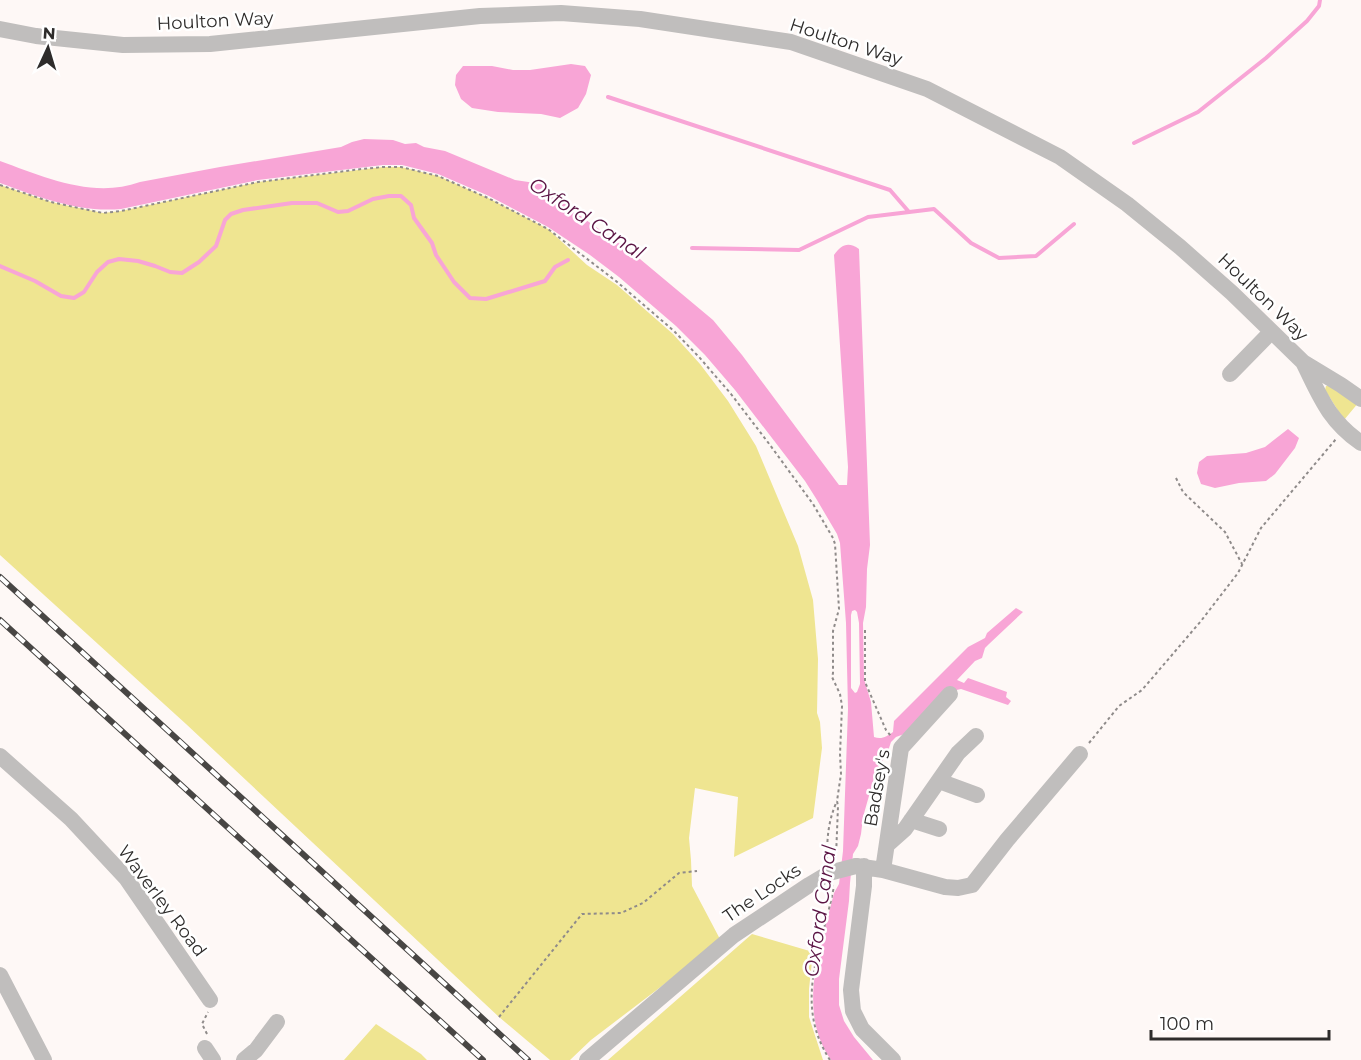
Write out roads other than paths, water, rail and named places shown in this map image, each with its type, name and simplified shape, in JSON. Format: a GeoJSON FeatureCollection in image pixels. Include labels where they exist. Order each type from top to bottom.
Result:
{"type":"FeatureCollection","features":[{"type":"Feature","properties":{"kind":"street","name":"Houlton Way"},"geometry":{"type":"LineString","coordinates":[[0,29],[36,36],[123,45],[210,44],[480,16],[561,13],[640,19],[791,42],[927,89],[1060,157],[1127,204],[1180,247],[1232,293],[1303,362],[1361,399]]}},
{"type":"Feature","properties":{"kind":"street"},"geometry":{"type":"LineString","coordinates":[[1230,374],[1271,332]]}},
{"type":"Feature","properties":{"kind":"street","name":"Houlton Way"},"geometry":{"type":"LineString","coordinates":[[1303,362],[1325,408],[1343,429],[1361,442]]}},
{"type":"Feature","properties":{"kind":"street","name":"Badsey's"},"geometry":{"type":"LineString","coordinates":[[883,870],[901,747],[950,694]]}},
{"type":"Feature","properties":{"kind":"street"},"geometry":{"type":"LineString","coordinates":[[887,845],[905,829],[958,753],[976,736]]}},
{"type":"Feature","properties":{"kind":"street","name":"The Locks"},"geometry":{"type":"LineString","coordinates":[[587,1060],[734,935],[831,873],[860,866],[945,887],[958,888],[972,885],[1080,754]]}},
{"type":"Feature","properties":{"kind":"street","name":"Waverley Road"},"geometry":{"type":"LineString","coordinates":[[0,756],[71,819],[126,878],[210,1000]]}},
{"type":"Feature","properties":{"kind":"street"},"geometry":{"type":"LineString","coordinates":[[939,781],[977,795]]}},
{"type":"Feature","properties":{"kind":"street"},"geometry":{"type":"LineString","coordinates":[[911,820],[939,829]]}},
{"type":"Feature","properties":{"kind":"street"},"geometry":{"type":"LineString","coordinates":[[860,866],[864,886],[851,990],[853,1011],[862,1029],[893,1060]]}},
{"type":"Feature","properties":{"kind":"street"},"geometry":{"type":"LineString","coordinates":[[0,975],[44,1060]]}},
{"type":"Feature","properties":{"kind":"street"},"geometry":{"type":"LineString","coordinates":[[244,1060],[256,1050],[277,1022]]}},
{"type":"Feature","properties":{"kind":"waterway"},"geometry":{"type":"LineString","coordinates":[[1134,143],[1198,112],[1266,58],[1307,21],[1319,6],[1320,0]]}},
{"type":"Feature","properties":{"kind":"waterway"},"geometry":{"type":"LineString","coordinates":[[608,97],[890,190],[909,212]]}},
{"type":"Feature","properties":{"kind":"waterway"},"geometry":{"type":"LineString","coordinates":[[0,266],[35,281],[61,296],[74,298],[84,292],[97,272],[108,262],[119,259],[138,261],[170,272],[182,273],[199,262],[216,246],[225,220],[231,214],[243,210],[292,203],[317,203],[338,212],[348,211],[373,199],[389,196],[401,196],[411,205],[414,218],[432,243],[436,255],[454,282],[470,298],[486,299],[545,281],[555,267],[568,260]]}},
{"type":"Feature","properties":{"kind":"waterway"},"geometry":{"type":"LineString","coordinates":[[692,248],[799,250],[868,217],[934,209],[971,243],[999,258],[1036,256],[1074,224]]}},
{"type":"Feature","properties":{"kind":"railway"},"geometry":{"type":"LineString","coordinates":[[0,577],[528,1060]]}},
{"type":"Feature","properties":{"kind":"railway"},"geometry":{"type":"LineString","coordinates":[[0,620],[483,1060]]}},
{"type":"Feature","properties":{"kind":"water label","name":"Oxford Canal"},"geometry":{"type":"Point","coordinates":[587,218]}},
{"type":"Feature","properties":{"kind":"water label","name":"Oxford Canal"},"geometry":{"type":"Point","coordinates":[820,911]}}]}
